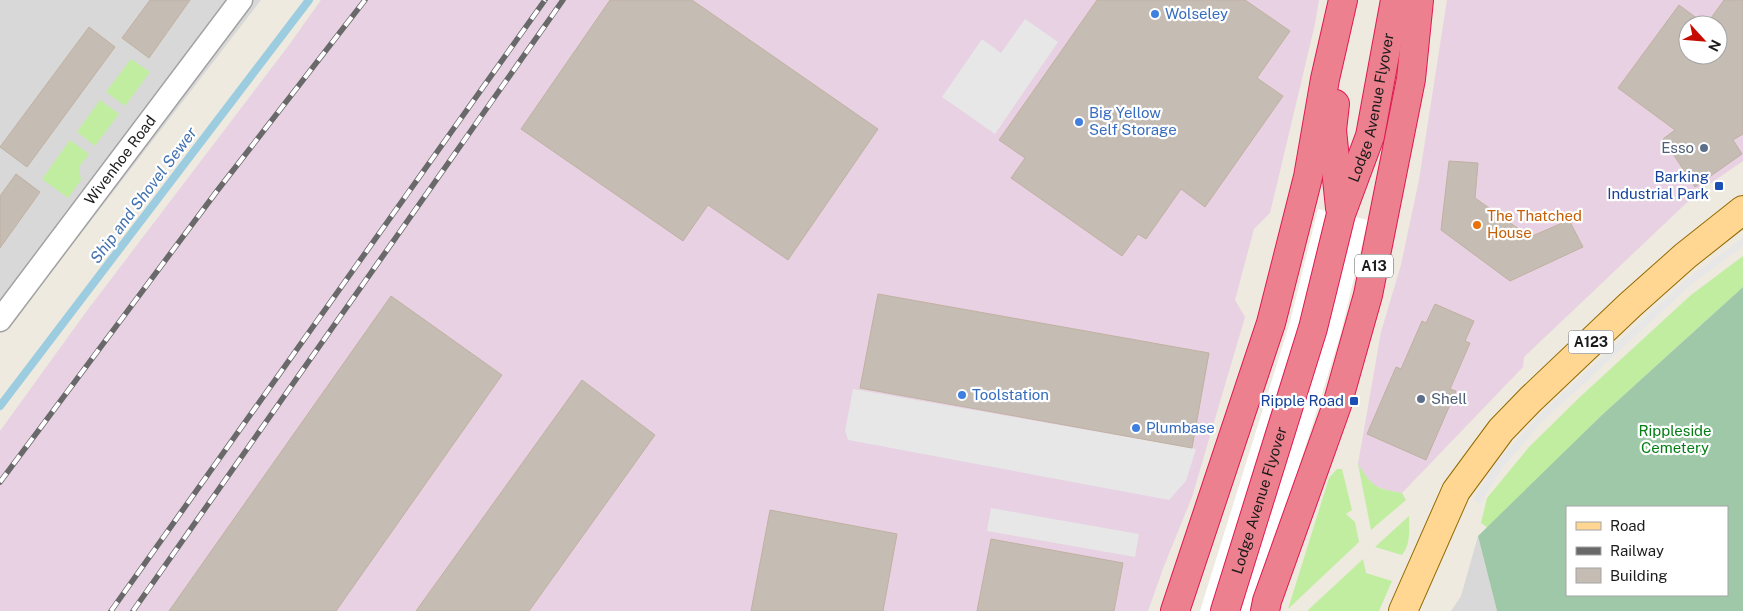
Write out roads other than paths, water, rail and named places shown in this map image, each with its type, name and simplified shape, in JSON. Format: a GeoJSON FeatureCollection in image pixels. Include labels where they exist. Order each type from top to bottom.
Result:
{"type":"FeatureCollection","features":[{"type":"Feature","properties":{"kind":"highway"},"geometry":{"type":"LineString","coordinates":[[1175,611],[1271,324],[1308,177],[1325,79],[1343,0]]}},
{"type":"Feature","properties":{"kind":"highway","name":"Lodge Avenue Flyover"},"geometry":{"type":"LineString","coordinates":[[1341,214],[1332,130],[1348,0]]}},
{"type":"Feature","properties":{"kind":"highway","name":"Lodge Avenue Flyover"},"geometry":{"type":"LineString","coordinates":[[1225,611],[1313,328],[1341,214],[1370,136],[1395,0]]}},
{"type":"Feature","properties":{"kind":"highway","name":"A13"},"geometry":{"type":"LineString","coordinates":[[1265,611],[1337,405],[1368,295],[1411,79],[1419,0]]}},
{"type":"Feature","properties":{"kind":"main road","name":"A123"},"geometry":{"type":"LineString","coordinates":[[1403,611],[1456,491],[1501,430],[1630,305],[1685,256],[1743,210]]}},
{"type":"Feature","properties":{"kind":"street","name":"Wivenhoe Road"},"geometry":{"type":"LineString","coordinates":[[4,304],[242,0]]}},
{"type":"Feature","properties":{"kind":"waterway","name":"Ship and Shovel Sewer"},"geometry":{"type":"LineString","coordinates":[[0,406],[309,0]]}},
{"type":"Feature","properties":{"kind":"railway"},"geometry":{"type":"LineString","coordinates":[[0,482],[217,191],[365,0]]}},
{"type":"Feature","properties":{"kind":"railway"},"geometry":{"type":"LineString","coordinates":[[111,611],[545,0]]}},
{"type":"Feature","properties":{"kind":"railway"},"geometry":{"type":"LineString","coordinates":[[133,611],[563,0]]}},
{"type":"Feature","properties":{"kind":"place","name":"Wolseley"},"geometry":{"type":"Point","coordinates":[1155,14]}},
{"type":"Feature","properties":{"kind":"place","name":"Big Yellow Self Storage"},"geometry":{"type":"Point","coordinates":[1079,122]}},
{"type":"Feature","properties":{"kind":"place","name":"Esso"},"geometry":{"type":"Point","coordinates":[1704,148]}},
{"type":"Feature","properties":{"kind":"place","name":"Barking Industrial Park"},"geometry":{"type":"Point","coordinates":[1719,186]}},
{"type":"Feature","properties":{"kind":"place","name":"The Thatched House"},"geometry":{"type":"Point","coordinates":[1477,225]}},
{"type":"Feature","properties":{"kind":"place","name":"Toolstation"},"geometry":{"type":"Point","coordinates":[962,395]}},
{"type":"Feature","properties":{"kind":"place","name":"Shell"},"geometry":{"type":"Point","coordinates":[1421,399]}},
{"type":"Feature","properties":{"kind":"place","name":"Ripple Road"},"geometry":{"type":"Point","coordinates":[1354,401]}},
{"type":"Feature","properties":{"kind":"place","name":"Plumbase"},"geometry":{"type":"Point","coordinates":[1136,428]}},
{"type":"Feature","properties":{"kind":"park label","name":"Rippleside Cemetery"},"geometry":{"type":"Point","coordinates":[1675,440]}}]}
